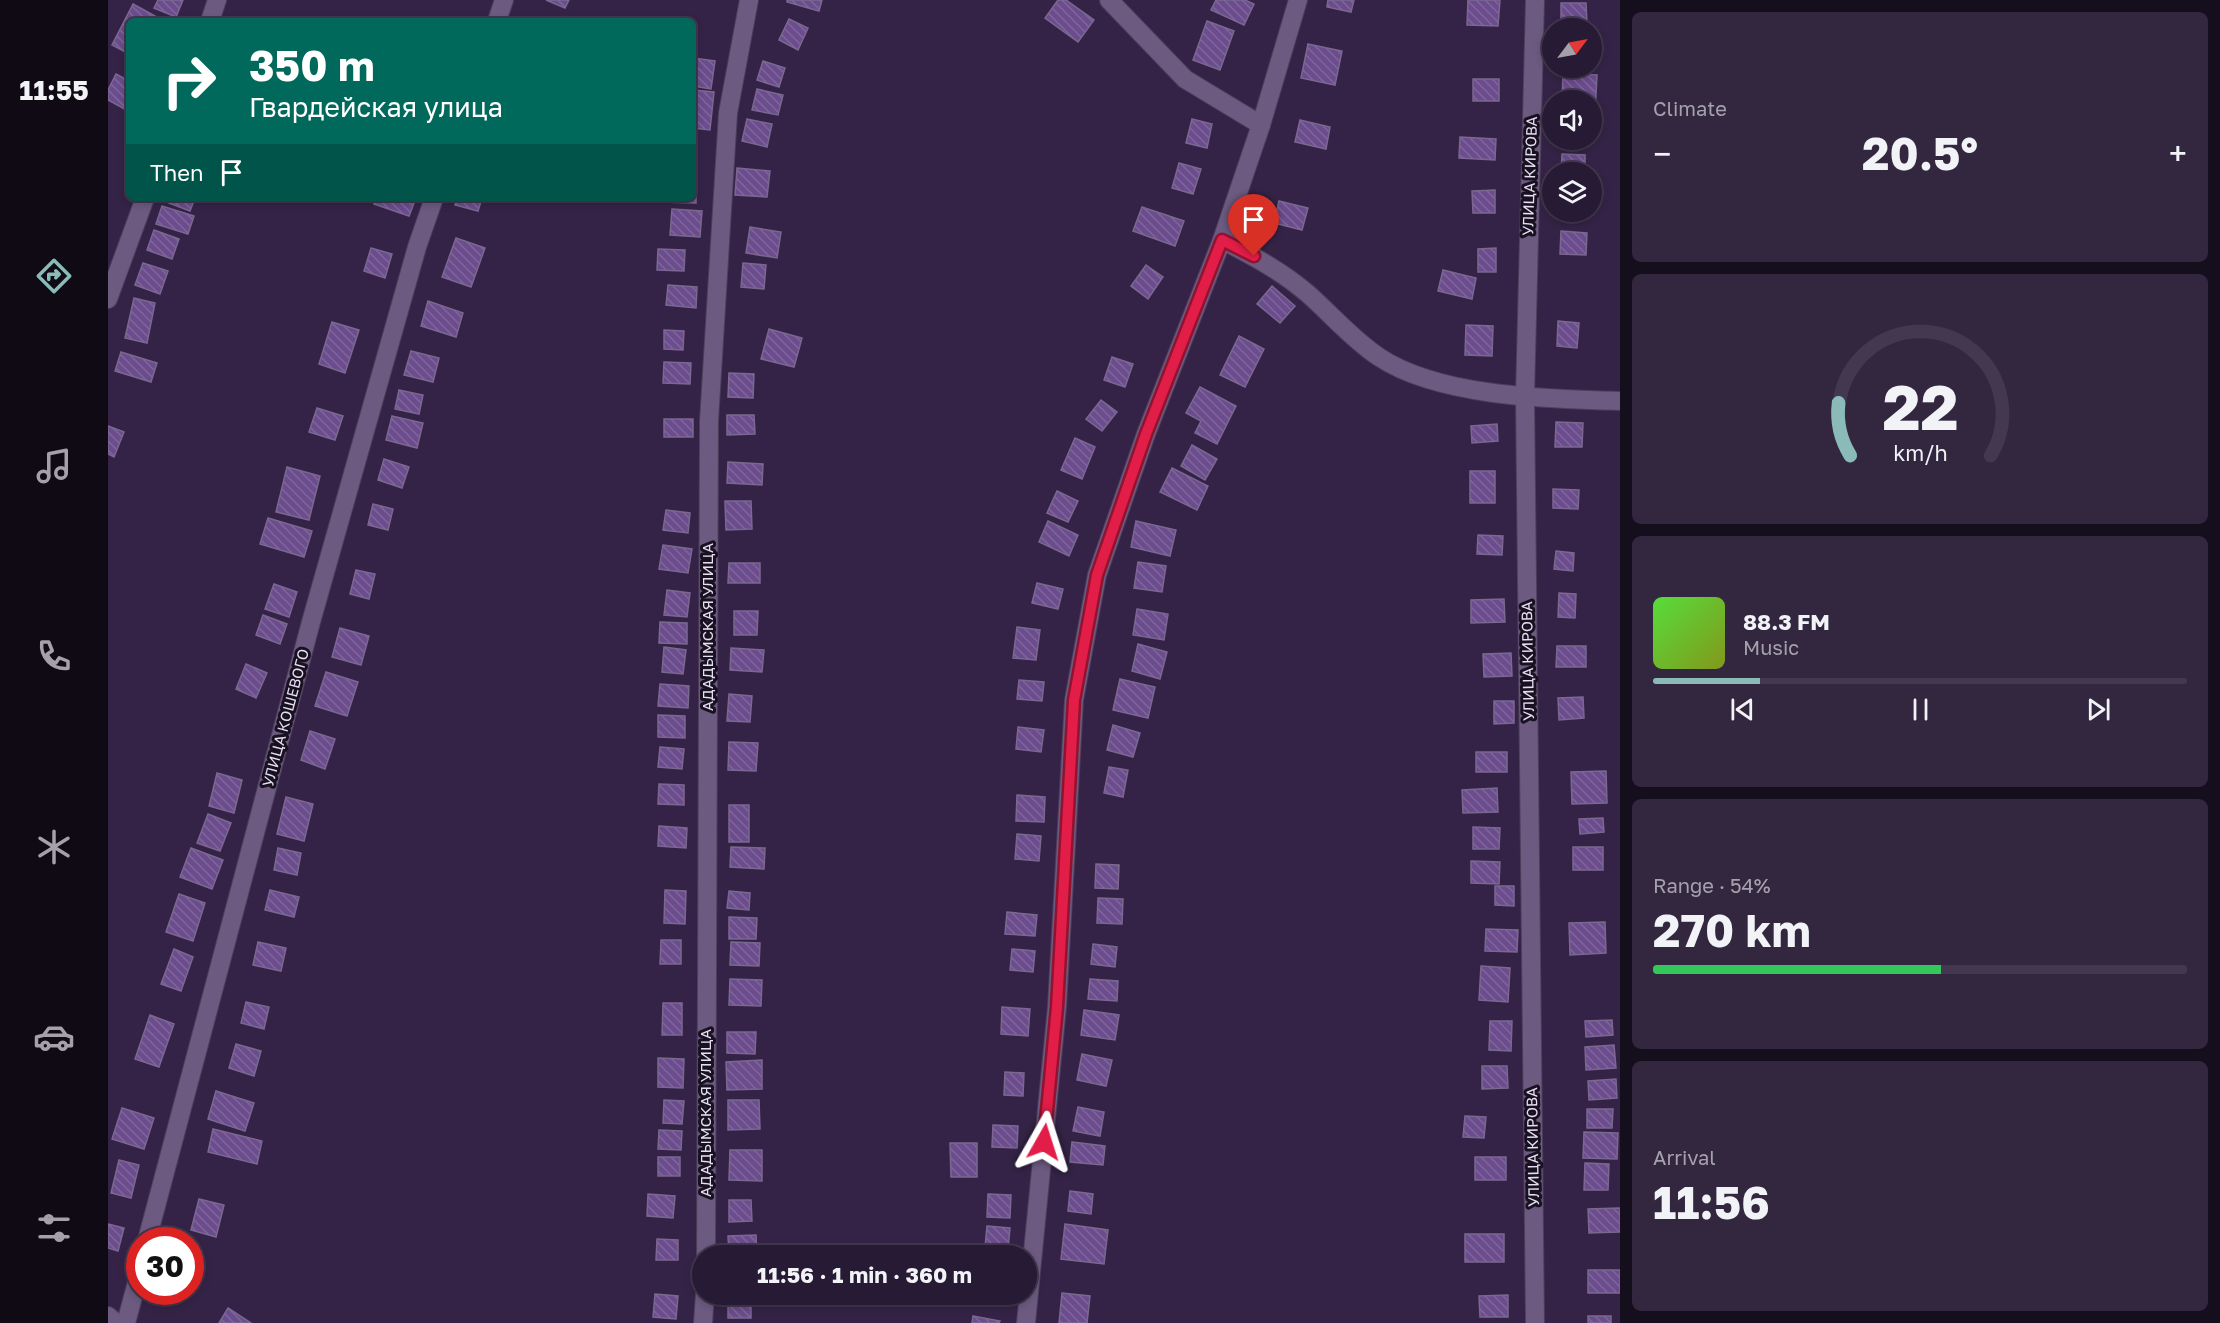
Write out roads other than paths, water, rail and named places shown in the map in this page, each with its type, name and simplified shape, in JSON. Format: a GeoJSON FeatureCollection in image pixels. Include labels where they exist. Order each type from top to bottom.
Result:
{"type":"FeatureCollection","features":[{"type":"Feature","properties":{"kind":"street"},"geometry":{"type":"LineString","coordinates":[[211,18],[217,0]]}},
{"type":"Feature","properties":{"kind":"street"},"geometry":{"type":"LineString","coordinates":[[498,18],[504,0]]}},
{"type":"Feature","properties":{"kind":"street","name":"АДАДЫМСКАЯ УЛИЦА"},"geometry":{"type":"LineString","coordinates":[[706,1245],[709,421],[728,113],[749,0]]}},
{"type":"Feature","properties":{"kind":"street"},"geometry":{"type":"LineString","coordinates":[[1109,0],[1185,79],[1261,124]]}},
{"type":"Feature","properties":{"kind":"street"},"geometry":{"type":"LineString","coordinates":[[1026,1323],[1057,1007],[1074,700],[1097,575],[1146,434],[1222,240],[1261,124],[1298,0]]}},
{"type":"Feature","properties":{"kind":"street","name":"УЛИЦА КИРОВА"},"geometry":{"type":"LineString","coordinates":[[1535,0],[1525,396],[1535,1323]]}},
{"type":"Feature","properties":{"kind":"street"},"geometry":{"type":"LineString","coordinates":[[108,299],[144,201]]}},
{"type":"Feature","properties":{"kind":"street","name":"УЛИЦА КОШЕВОГО"},"geometry":{"type":"LineString","coordinates":[[150,1227],[308,633],[414,259],[433,201]]}},
{"type":"Feature","properties":{"kind":"street"},"geometry":{"type":"LineString","coordinates":[[1222,240],[1269,264],[1307,293],[1377,356],[1416,375],[1461,387],[1525,396],[1620,401]]}},
{"type":"Feature","properties":{"kind":"street"},"geometry":{"type":"LineString","coordinates":[[126,1323],[131,1305]]}},
{"type":"Feature","properties":{"kind":"street"},"geometry":{"type":"LineString","coordinates":[[703,1323],[704,1305]]}},
{"type":"Feature","properties":{"kind":"street"},"geometry":{"type":"LineString","coordinates":[[108,1316],[116,1323]]}}]}
